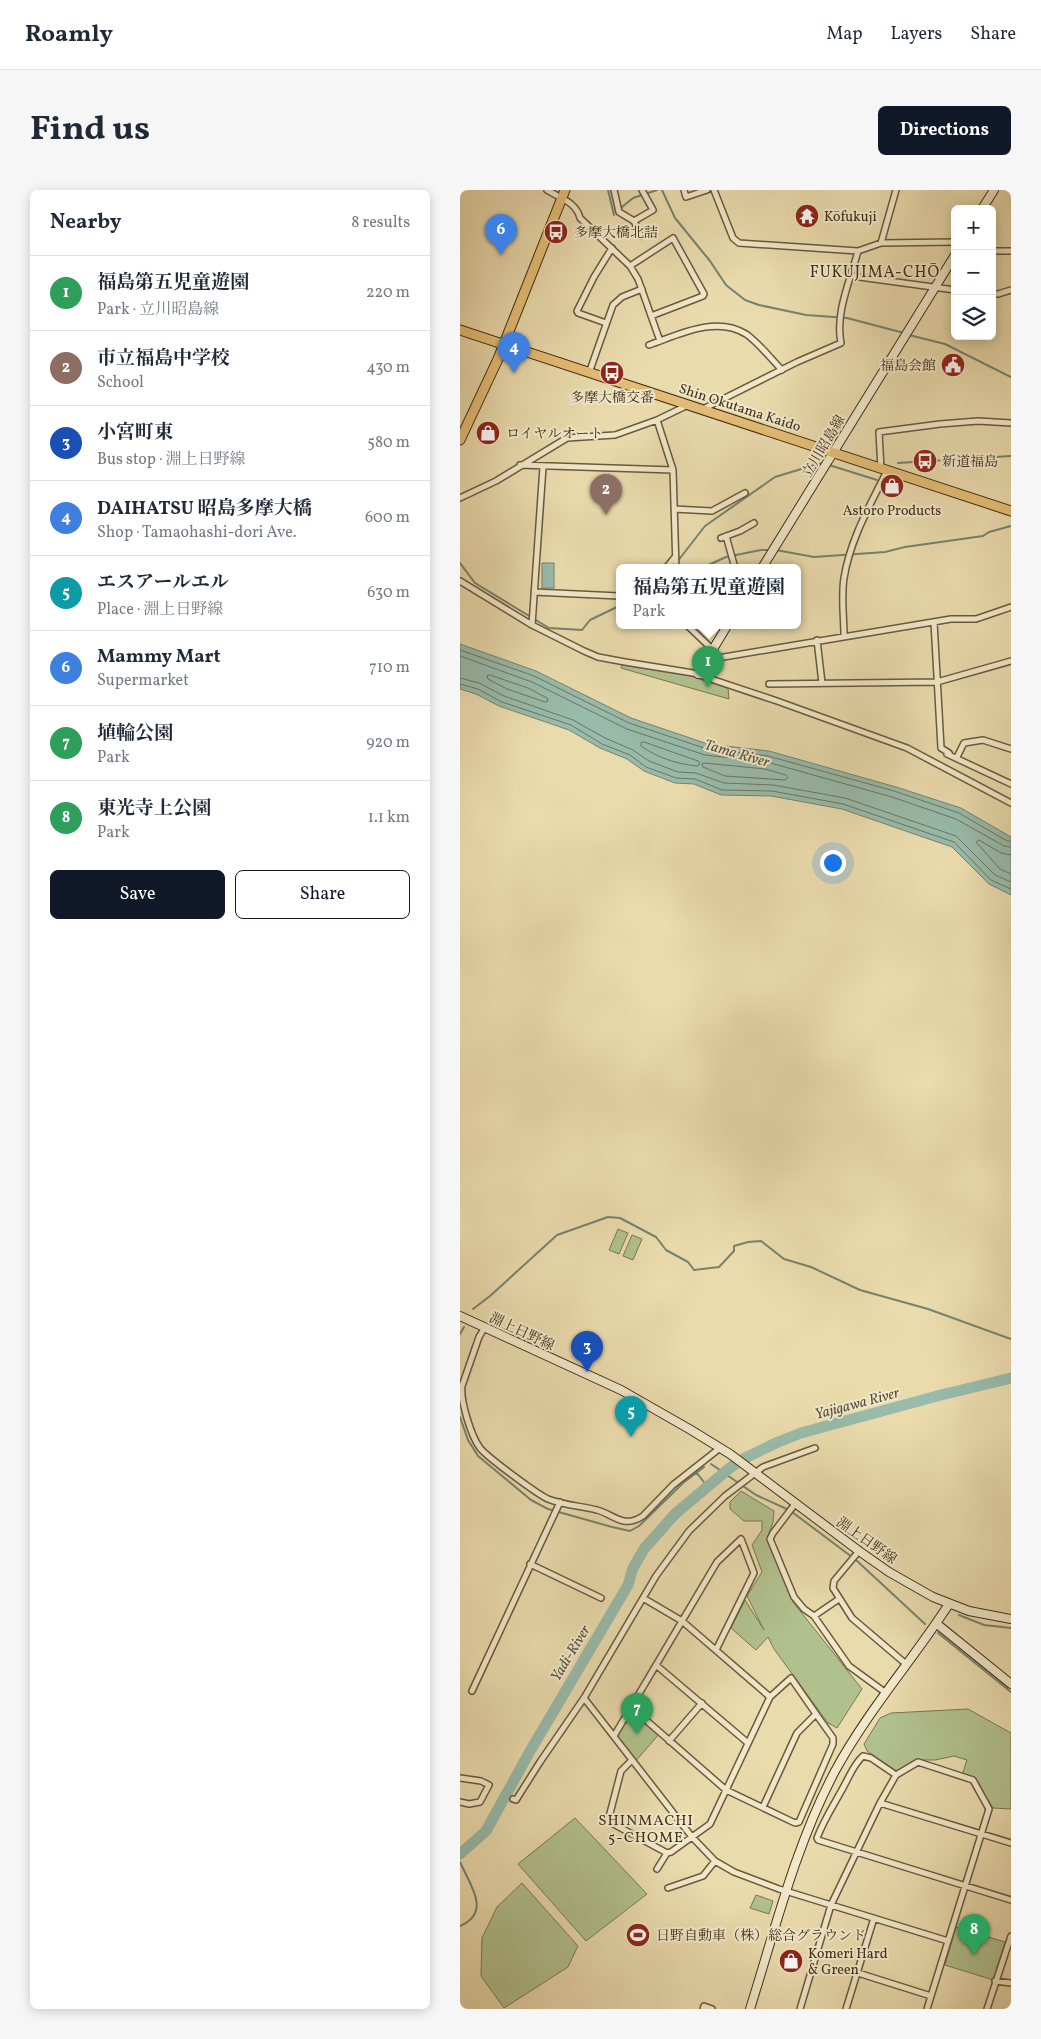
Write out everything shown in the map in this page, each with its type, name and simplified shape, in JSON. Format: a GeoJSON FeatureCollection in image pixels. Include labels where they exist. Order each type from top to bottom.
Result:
{"type":"FeatureCollection","features":[{"type":"Feature","properties":{"kind":"main road"},"geometry":{"type":"LineString","coordinates":[[460,440],[504,345],[565,190]]}},
{"type":"Feature","properties":{"kind":"main road"},"geometry":{"type":"LineString","coordinates":[[985,205],[994,190]]}},
{"type":"Feature","properties":{"kind":"main road"},"geometry":{"type":"LineString","coordinates":[[934,288],[951,261]]}},
{"type":"Feature","properties":{"kind":"main road","name":"立川昭島線"},"geometry":{"type":"LineString","coordinates":[[764,564],[934,288]]}},
{"type":"Feature","properties":{"kind":"main road","name":"Shin Okutama Kaido"},"geometry":{"type":"LineString","coordinates":[[460,330],[704,409],[1011,512]]}},
{"type":"Feature","properties":{"kind":"main road"},"geometry":{"type":"LineString","coordinates":[[698,674],[725,629]]}},
{"type":"Feature","properties":{"kind":"main road","name":"淵上日野線"},"geometry":{"type":"LineString","coordinates":[[460,1316],[621,1390],[720,1448],[859,1551],[912,1586],[949,1604],[969,1611],[1011,1619]]}},
{"type":"Feature","properties":{"kind":"main road"},"geometry":{"type":"LineString","coordinates":[[750,2009],[786,1891],[806,1834],[830,1781],[851,1744],[906,1664],[937,1624],[949,1604]]}},
{"type":"Feature","properties":{"kind":"main road"},"geometry":{"type":"LineString","coordinates":[[937,1624],[1011,1684]]}},
{"type":"Feature","properties":{"kind":"street"},"geometry":{"type":"LineString","coordinates":[[547,190],[572,203],[578,211],[580,218],[630,266],[642,289],[660,341]]}},
{"type":"Feature","properties":{"kind":"street"},"geometry":{"type":"LineString","coordinates":[[614,190],[619,212],[634,221],[641,236]]}},
{"type":"Feature","properties":{"kind":"street"},"geometry":{"type":"LineString","coordinates":[[684,190],[686,197],[707,190]]}},
{"type":"Feature","properties":{"kind":"street"},"geometry":{"type":"LineString","coordinates":[[714,190],[733,238],[740,242],[858,251],[881,243],[951,242]]}},
{"type":"Feature","properties":{"kind":"street"},"geometry":{"type":"LineString","coordinates":[[881,243],[896,190]]}},
{"type":"Feature","properties":{"kind":"street"},"geometry":{"type":"LineString","coordinates":[[634,221],[653,210],[644,193]]}},
{"type":"Feature","properties":{"kind":"street"},"geometry":{"type":"LineString","coordinates":[[630,266],[674,238],[704,294],[651,316]]}},
{"type":"Feature","properties":{"kind":"street"},"geometry":{"type":"LineString","coordinates":[[606,323],[577,311],[594,276],[612,248]]}},
{"type":"Feature","properties":{"kind":"street"},"geometry":{"type":"LineString","coordinates":[[704,409],[797,362],[841,344],[840,318],[858,251]]}},
{"type":"Feature","properties":{"kind":"street"},"geometry":{"type":"LineString","coordinates":[[996,251],[1011,251]]}},
{"type":"Feature","properties":{"kind":"street"},"geometry":{"type":"LineString","coordinates":[[852,276],[951,290]]}},
{"type":"Feature","properties":{"kind":"street"},"geometry":{"type":"LineString","coordinates":[[589,373],[610,310],[617,301],[642,289]]}},
{"type":"Feature","properties":{"kind":"street"},"geometry":{"type":"LineString","coordinates":[[996,294],[1011,290]]}},
{"type":"Feature","properties":{"kind":"street"},"geometry":{"type":"LineString","coordinates":[[649,345],[690,330],[724,327],[739,330],[748,335],[782,370]]}},
{"type":"Feature","properties":{"kind":"street"},"geometry":{"type":"LineString","coordinates":[[460,498],[496,481],[567,438],[615,435],[656,420],[688,405]]}},
{"type":"Feature","properties":{"kind":"street"},"geometry":{"type":"LineString","coordinates":[[656,420],[674,470],[676,564]]}},
{"type":"Feature","properties":{"kind":"street"},"geometry":{"type":"LineString","coordinates":[[844,636],[844,581],[850,554],[858,530],[884,470],[880,432],[978,421],[1011,423]]}},
{"type":"Feature","properties":{"kind":"street"},"geometry":{"type":"LineString","coordinates":[[520,466],[674,470]]}},
{"type":"Feature","properties":{"kind":"street"},"geometry":{"type":"LineString","coordinates":[[532,623],[543,467]]}},
{"type":"Feature","properties":{"kind":"street"},"geometry":{"type":"LineString","coordinates":[[674,509],[712,511],[745,493]]}},
{"type":"Feature","properties":{"kind":"street"},"geometry":{"type":"LineString","coordinates":[[734,564],[724,537],[750,523]]}},
{"type":"Feature","properties":{"kind":"street"},"geometry":{"type":"LineString","coordinates":[[670,564],[675,559]]}},
{"type":"Feature","properties":{"kind":"street"},"geometry":{"type":"LineString","coordinates":[[460,581],[532,623],[598,657],[698,674],[907,748],[1011,803]]}},
{"type":"Feature","properties":{"kind":"street"},"geometry":{"type":"LineString","coordinates":[[534,592],[616,596]]}},
{"type":"Feature","properties":{"kind":"street"},"geometry":{"type":"LineString","coordinates":[[705,660],[951,619],[976,619],[1011,606]]}},
{"type":"Feature","properties":{"kind":"street"},"geometry":{"type":"LineString","coordinates":[[934,622],[941,748],[946,754],[957,757],[1011,784]]}},
{"type":"Feature","properties":{"kind":"street"},"geometry":{"type":"LineString","coordinates":[[691,629],[712,649]]}},
{"type":"Feature","properties":{"kind":"street"},"geometry":{"type":"LineString","coordinates":[[817,640],[822,683]]}},
{"type":"Feature","properties":{"kind":"street"},"geometry":{"type":"LineString","coordinates":[[769,684],[937,682],[1011,661]]}},
{"type":"Feature","properties":{"kind":"street"},"geometry":{"type":"LineString","coordinates":[[957,757],[964,743],[983,740],[1011,750]]}},
{"type":"Feature","properties":{"kind":"street"},"geometry":{"type":"LineString","coordinates":[[485,1327],[479,1337],[461,1393],[474,1437],[480,1449],[548,1499],[598,1511],[625,1522],[634,1520],[643,1516],[679,1481],[720,1448]]}},
{"type":"Feature","properties":{"kind":"street"},"geometry":{"type":"LineString","coordinates":[[513,1799],[516,1800],[584,1698],[663,1565],[688,1531],[754,1472],[815,1448]]}},
{"type":"Feature","properties":{"kind":"street"},"geometry":{"type":"LineString","coordinates":[[472,1691],[560,1502]]}},
{"type":"Feature","properties":{"kind":"street"},"geometry":{"type":"LineString","coordinates":[[796,1504],[773,1532],[770,1539],[794,1597],[804,1609],[814,1616],[849,1666],[886,1692]]}},
{"type":"Feature","properties":{"kind":"street"},"geometry":{"type":"LineString","coordinates":[[614,1736],[717,1562],[741,1539],[754,1574],[716,1650]]}},
{"type":"Feature","properties":{"kind":"street"},"geometry":{"type":"LineString","coordinates":[[859,1551],[834,1581],[833,1588],[852,1618],[906,1664]]}},
{"type":"Feature","properties":{"kind":"street"},"geometry":{"type":"LineString","coordinates":[[530,1564],[601,1598]]}},
{"type":"Feature","properties":{"kind":"street"},"geometry":{"type":"LineString","coordinates":[[643,1598],[682,1621],[770,1697]]}},
{"type":"Feature","properties":{"kind":"street"},"geometry":{"type":"LineString","coordinates":[[814,1616],[839,1599]]}},
{"type":"Feature","properties":{"kind":"street"},"geometry":{"type":"LineString","coordinates":[[656,1665],[748,1743]]}},
{"type":"Feature","properties":{"kind":"street"},"geometry":{"type":"LineString","coordinates":[[631,1707],[726,1790],[795,1823],[798,1822],[833,1744],[833,1738],[791,1678],[770,1697],[748,1743],[726,1790],[710,1824],[667,1853],[657,1869]]}},
{"type":"Feature","properties":{"kind":"street"},"geometry":{"type":"LineString","coordinates":[[584,1698],[692,1837],[715,1861],[734,1872],[786,1891],[948,1941]]}},
{"type":"Feature","properties":{"kind":"street"},"geometry":{"type":"LineString","coordinates":[[669,1741],[702,1703]]}},
{"type":"Feature","properties":{"kind":"street"},"geometry":{"type":"LineString","coordinates":[[763,1807],[797,1733],[816,1714]]}},
{"type":"Feature","properties":{"kind":"street"},"geometry":{"type":"LineString","coordinates":[[896,1775],[871,1758],[863,1756],[853,1768],[824,1819],[817,1838],[818,1840],[1011,1900]]}},
{"type":"Feature","properties":{"kind":"street"},"geometry":{"type":"LineString","coordinates":[[632,1760],[621,1771],[608,1821],[667,1853]]}},
{"type":"Feature","properties":{"kind":"street"},"geometry":{"type":"LineString","coordinates":[[800,2009],[831,1905],[880,1803],[896,1775],[918,1762],[973,1780],[989,1810],[927,2009]]}},
{"type":"Feature","properties":{"kind":"street"},"geometry":{"type":"LineString","coordinates":[[460,1778],[481,1781],[490,1785],[480,1802],[469,1804],[460,1802]]}},
{"type":"Feature","properties":{"kind":"street"},"geometry":{"type":"LineString","coordinates":[[880,1803],[1011,1844]]}},
{"type":"Feature","properties":{"kind":"street"},"geometry":{"type":"LineString","coordinates":[[668,1888],[703,1876],[715,1861]]}},
{"type":"Feature","properties":{"kind":"street"},"geometry":{"type":"LineString","coordinates":[[846,2009],[874,1918]]}},
{"type":"Feature","properties":{"kind":"street"},"geometry":{"type":"LineString","coordinates":[[986,2009],[1011,1936]]}},
{"type":"Feature","properties":{"kind":"street"},"geometry":{"type":"LineString","coordinates":[[858,1973],[931,1996]]}},
{"type":"Feature","properties":{"kind":"street"},"geometry":{"type":"LineString","coordinates":[[995,1981],[1011,1983]]}},
{"type":"Feature","properties":{"kind":"street"},"geometry":{"type":"LineString","coordinates":[[703,2009],[704,2006],[712,2009]]}},
{"type":"Feature","properties":{"kind":"green space"},"geometry":{"type":"Polygon","coordinates":[[[622,665],[695,676],[728,688],[729,699],[621,668],[622,665]]]}},
{"type":"Feature","properties":{"kind":"green space"},"geometry":{"type":"Polygon","coordinates":[[[618,1229],[628,1233],[619,1254],[609,1250],[618,1229]]]}},
{"type":"Feature","properties":{"kind":"green space"},"geometry":{"type":"Polygon","coordinates":[[[632,1235],[642,1239],[633,1260],[623,1256],[632,1235]]]}},
{"type":"Feature","properties":{"kind":"green space"},"geometry":{"type":"Polygon","coordinates":[[[741,1491],[774,1511],[773,1522],[768,1536],[793,1602],[862,1689],[837,1728],[828,1723],[774,1649],[768,1637],[756,1650],[731,1628],[745,1600],[764,1630],[747,1596],[762,1572],[752,1545],[762,1530],[762,1521],[744,1521],[730,1509],[730,1502],[741,1491]]]}},
{"type":"Feature","properties":{"kind":"green space"},"geometry":{"type":"Polygon","coordinates":[[[631,1707],[660,1733],[634,1763],[614,1736],[631,1707]]]}},
{"type":"Feature","properties":{"kind":"green space"},"geometry":{"type":"Polygon","coordinates":[[[968,1709],[1011,1733],[1011,1809],[993,1808],[974,1779],[962,1775],[967,1760],[954,1756],[935,1760],[918,1760],[898,1772],[867,1751],[864,1744],[880,1718],[891,1713],[968,1709]]]}},
{"type":"Feature","properties":{"kind":"green space"},"geometry":{"type":"Polygon","coordinates":[[[575,1818],[647,1894],[586,1941],[518,1864],[575,1818]]]}},
{"type":"Feature","properties":{"kind":"green space"},"geometry":{"type":"Polygon","coordinates":[[[522,1883],[578,1946],[568,1967],[504,2008],[481,1976],[482,1938],[497,1907],[522,1883]]]}},
{"type":"Feature","properties":{"kind":"green space"},"geometry":{"type":"Polygon","coordinates":[[[756,1895],[773,1901],[769,1914],[750,1908],[756,1895]]]}},
{"type":"Feature","properties":{"kind":"green space"},"geometry":{"type":"Polygon","coordinates":[[[956,1927],[1005,1942],[993,1980],[945,1965],[956,1927]]]}},
{"type":"Feature","properties":{"kind":"water"},"geometry":{"type":"Polygon","coordinates":[[[542,563],[554,563],[554,588],[542,588],[542,563]]]}},
{"type":"Feature","properties":{"kind":"water","name":"Tama River"},"geometry":{"type":"Polygon","coordinates":[[[460,644],[536,671],[631,718],[708,744],[769,751],[896,787],[961,808],[1011,837],[1011,895],[989,884],[952,847],[842,809],[771,796],[721,795],[694,784],[675,783],[644,771],[627,759],[600,748],[569,730],[499,706],[476,694],[460,689],[460,644]]]}},
{"type":"Feature","properties":{"kind":"waterway"},"geometry":{"type":"LineString","coordinates":[[608,190],[614,215]]}},
{"type":"Feature","properties":{"kind":"waterway"},"geometry":{"type":"LineString","coordinates":[[622,207],[633,198],[657,190]]}},
{"type":"Feature","properties":{"kind":"waterway"},"geometry":{"type":"LineString","coordinates":[[662,190],[675,218],[710,261],[726,285],[745,300],[759,305],[806,315],[847,318],[904,333]]}},
{"type":"Feature","properties":{"kind":"waterway"},"geometry":{"type":"LineString","coordinates":[[909,335],[945,344],[1011,377]]}},
{"type":"Feature","properties":{"kind":"waterway"},"geometry":{"type":"LineString","coordinates":[[898,463],[1011,456]]}},
{"type":"Feature","properties":{"kind":"waterway"},"geometry":{"type":"LineString","coordinates":[[677,562],[705,526],[775,477],[821,463],[824,464]]}},
{"type":"Feature","properties":{"kind":"waterway"},"geometry":{"type":"LineString","coordinates":[[829,465],[877,480]]}},
{"type":"Feature","properties":{"kind":"waterway"},"geometry":{"type":"LineString","coordinates":[[776,550],[814,557],[885,552],[905,547],[983,536],[989,532],[1011,526]]}},
{"type":"Feature","properties":{"kind":"waterway"},"geometry":{"type":"LineString","coordinates":[[711,564],[726,557],[761,550],[771,550]]}},
{"type":"Feature","properties":{"kind":"waterway"},"geometry":{"type":"LineString","coordinates":[[460,563],[475,583],[549,628],[582,630],[590,620],[616,607]]}},
{"type":"Feature","properties":{"kind":"waterway"},"geometry":{"type":"LineString","coordinates":[[473,1309],[557,1235],[608,1217],[620,1218],[656,1237],[666,1250],[688,1262],[694,1270],[719,1267],[734,1251],[734,1246],[761,1241],[784,1259],[811,1267],[860,1290],[928,1309],[1011,1339]]}},
{"type":"Feature","properties":{"kind":"waterway"},"geometry":{"type":"LineString","coordinates":[[460,1334],[464,1327]]}},
{"type":"Feature","properties":{"kind":"waterway","name":"Yadi-River"},"geometry":{"type":"LineString","coordinates":[[460,1854],[486,1831],[529,1753],[628,1585],[633,1568],[644,1549],[675,1514],[731,1467],[778,1442],[801,1433],[1011,1378]]}},
{"type":"Feature","properties":{"kind":"waterway"},"geometry":{"type":"LineString","coordinates":[[460,1417],[468,1440],[478,1456],[531,1500],[548,1509],[630,1531],[639,1526],[683,1483],[704,1467]]}},
{"type":"Feature","properties":{"kind":"waterway"},"geometry":{"type":"LineString","coordinates":[[711,1464],[756,1495],[789,1510]]}},
{"type":"Feature","properties":{"kind":"waterway"},"geometry":{"type":"LineString","coordinates":[[696,1472],[707,1486]]}},
{"type":"Feature","properties":{"kind":"waterway"},"geometry":{"type":"LineString","coordinates":[[792,1512],[852,1557]]}},
{"type":"Feature","properties":{"kind":"waterway"},"geometry":{"type":"LineString","coordinates":[[856,1560],[925,1624]]}},
{"type":"Feature","properties":{"kind":"waterway"},"geometry":{"type":"LineString","coordinates":[[959,1615],[984,1625],[1011,1628]]}},
{"type":"Feature","properties":{"kind":"waterway"},"geometry":{"type":"LineString","coordinates":[[938,1633],[1011,1692]]}},
{"type":"Feature","properties":{"kind":"waterway"},"geometry":{"type":"LineString","coordinates":[[460,1862],[473,1889],[477,1906],[470,1920],[460,1926]]}},
{"type":"Feature","properties":{"kind":"place","name":"Kōfukuji"},"geometry":{"type":"Point","coordinates":[807,216]}},
{"type":"Feature","properties":{"kind":"place","name":"多摩大橋北詰"},"geometry":{"type":"Point","coordinates":[556,232]}},
{"type":"Feature","properties":{"kind":"place","name":"Mammy Mart"},"geometry":{"type":"Point","coordinates":[501,255]}},
{"type":"Feature","properties":{"kind":"place","name":"福島会館"},"geometry":{"type":"Point","coordinates":[953,365]}},
{"type":"Feature","properties":{"kind":"place","name":"DAIHATSU 昭島多摩大橋"},"geometry":{"type":"Point","coordinates":[514,373]}},
{"type":"Feature","properties":{"kind":"place","name":"多摩大橋交番"},"geometry":{"type":"Point","coordinates":[612,373]}},
{"type":"Feature","properties":{"kind":"place","name":"ロイヤルオート"},"geometry":{"type":"Point","coordinates":[488,433]}},
{"type":"Feature","properties":{"kind":"place","name":"新道福島"},"geometry":{"type":"Point","coordinates":[925,461]}},
{"type":"Feature","properties":{"kind":"place","name":"Astoro Products"},"geometry":{"type":"Point","coordinates":[892,486]}},
{"type":"Feature","properties":{"kind":"place","name":"市立福島中学校"},"geometry":{"type":"Point","coordinates":[606,515]}},
{"type":"Feature","properties":{"kind":"place","name":"福島第五児童遊園"},"geometry":{"type":"Point","coordinates":[708,687]}},
{"type":"Feature","properties":{"kind":"place","name":"小宮町東"},"geometry":{"type":"Point","coordinates":[587,1372]}},
{"type":"Feature","properties":{"kind":"place","name":"エスアールエル"},"geometry":{"type":"Point","coordinates":[631,1437]}},
{"type":"Feature","properties":{"kind":"place","name":"埴輪公園"},"geometry":{"type":"Point","coordinates":[637,1734]}},
{"type":"Feature","properties":{"kind":"place","name":"日野自動車（株）総合グラウンド"},"geometry":{"type":"Point","coordinates":[638,1935]}},
{"type":"Feature","properties":{"kind":"place","name":"東光寺上公園"},"geometry":{"type":"Point","coordinates":[974,1955]}},
{"type":"Feature","properties":{"kind":"place","name":"Komeri Hard & Green"},"geometry":{"type":"Point","coordinates":[791,1961]}},
{"type":"Feature","properties":{"kind":"district","name":"FUKUJIMA-CHŌ"},"geometry":{"type":"Point","coordinates":[875,271]}},
{"type":"Feature","properties":{"kind":"district","name":"SHINMACHI 5-CHOME"},"geometry":{"type":"Point","coordinates":[646,1828]}},
{"type":"Feature","properties":{"kind":"water label","name":"Yajigawa River"},"geometry":{"type":"Point","coordinates":[857,1403]}}]}
